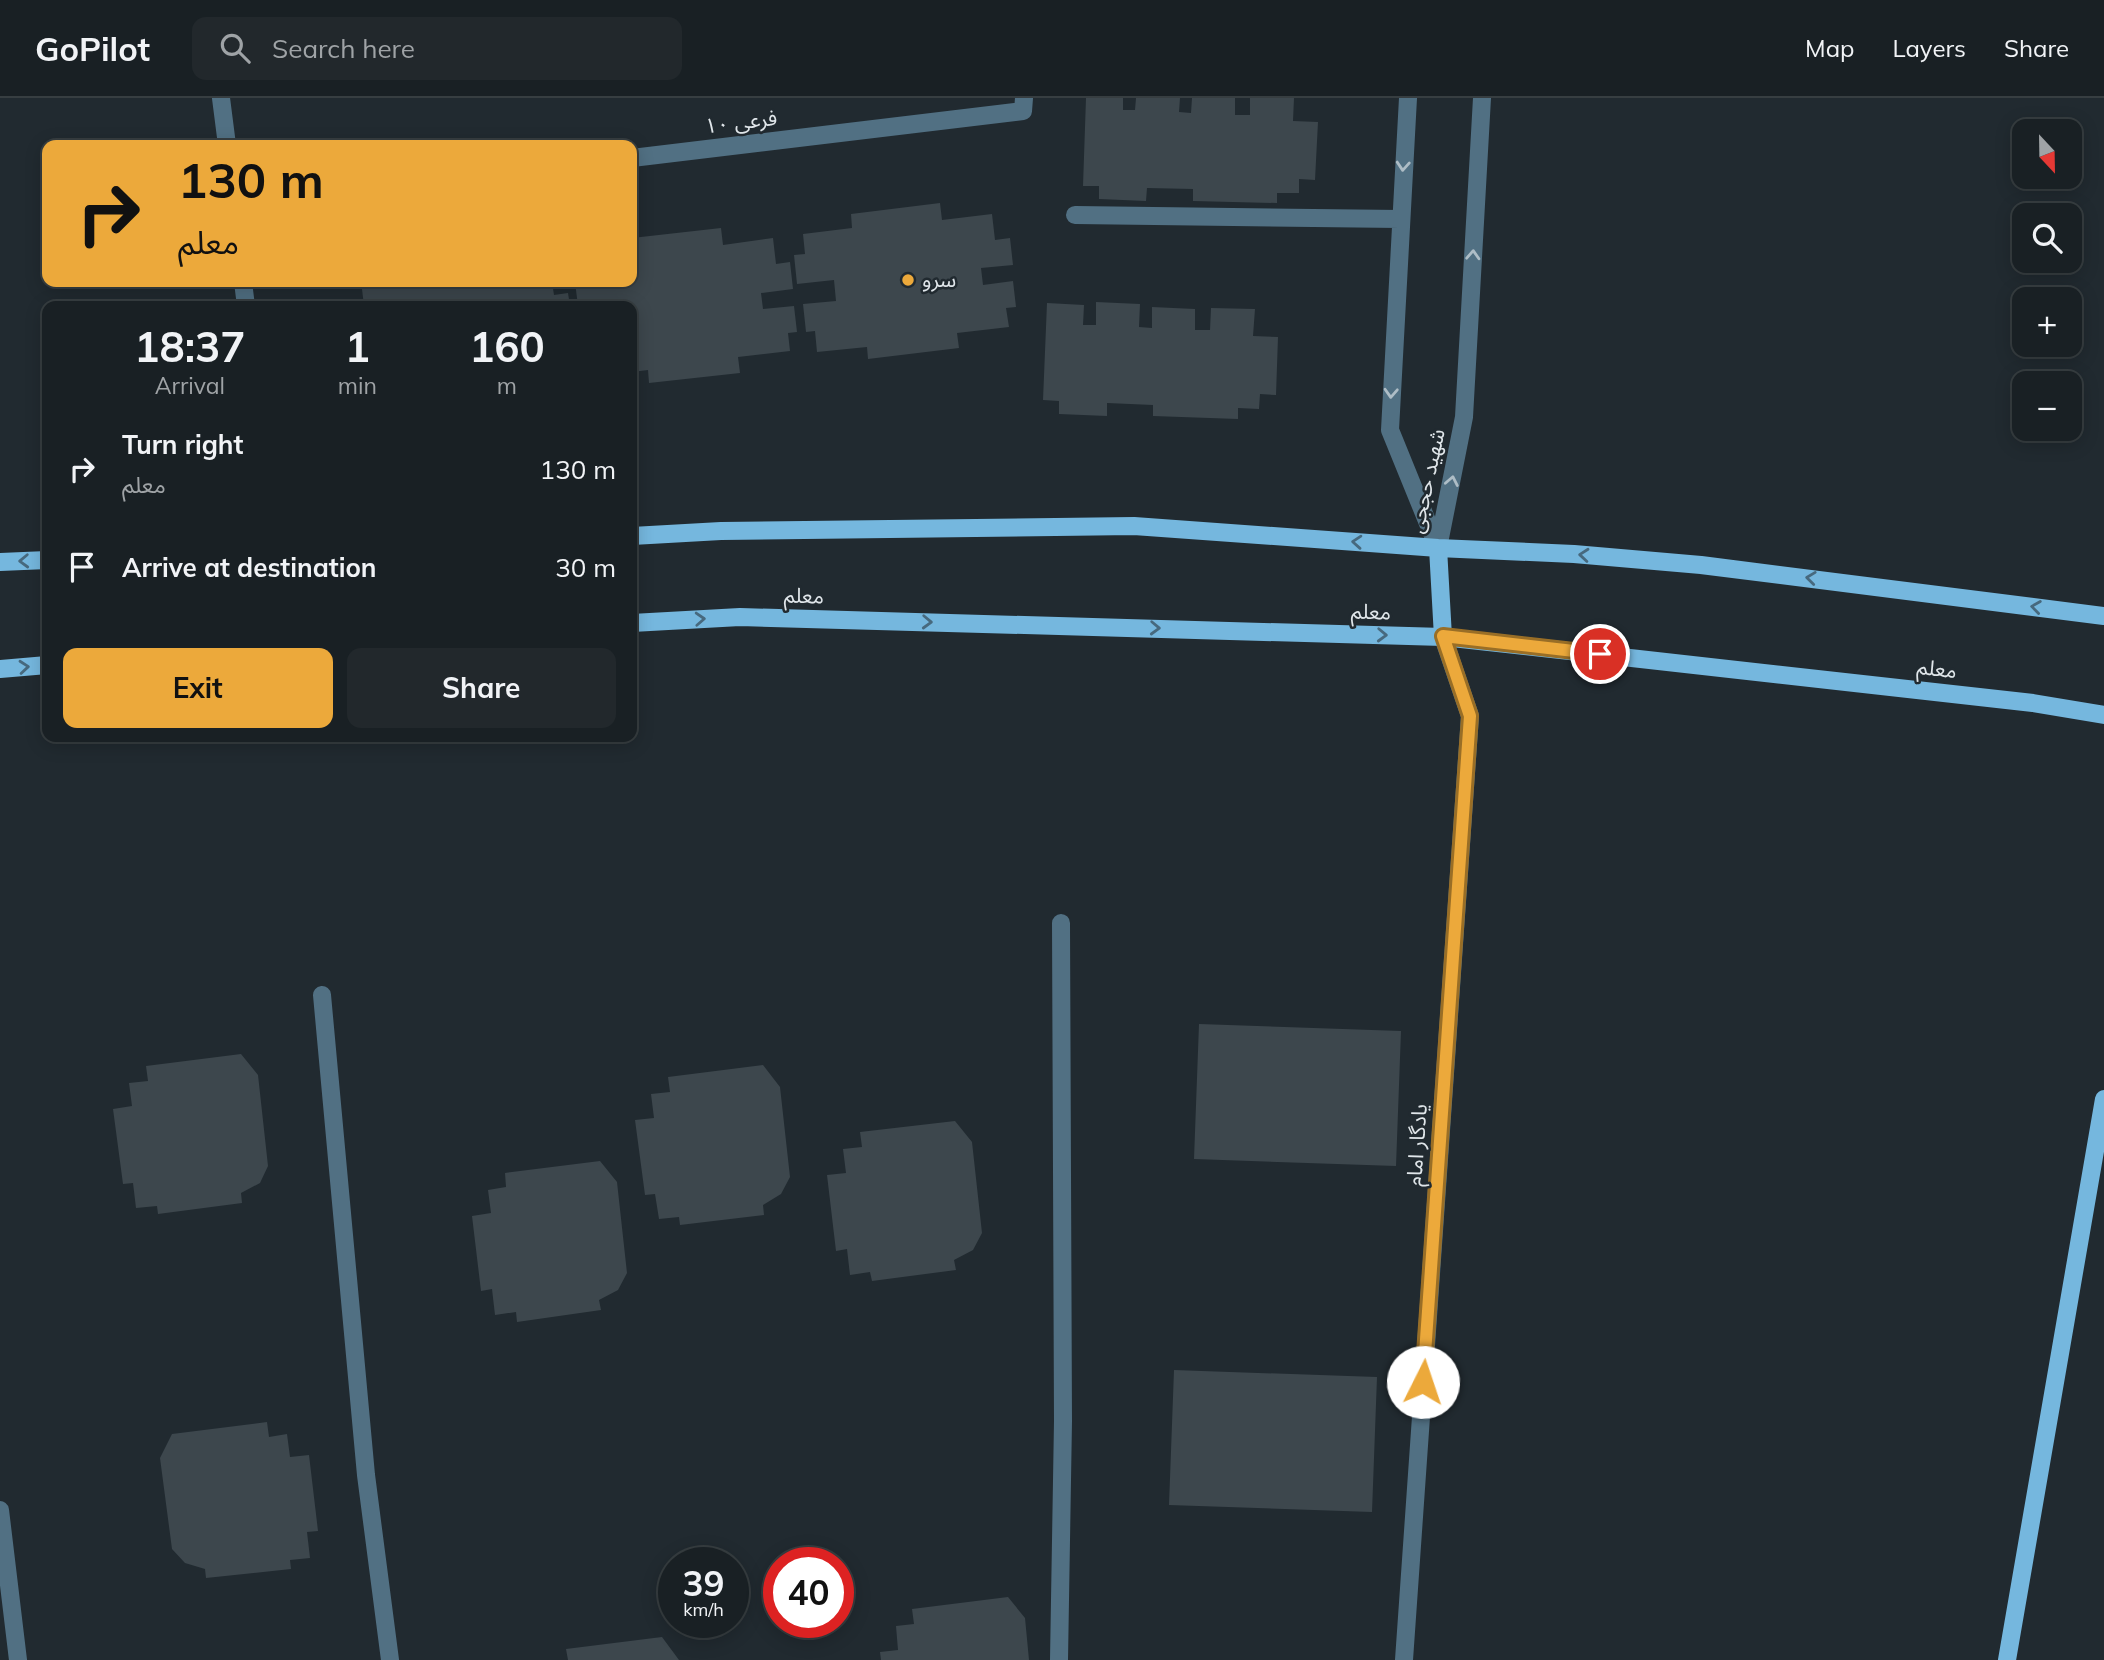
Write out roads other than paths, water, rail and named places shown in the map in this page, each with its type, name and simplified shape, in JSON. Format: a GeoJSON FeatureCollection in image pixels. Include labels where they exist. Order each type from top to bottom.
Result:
{"type":"FeatureCollection","features":[{"type":"Feature","properties":{"kind":"main road"},"geometry":{"type":"LineString","coordinates":[[637,536],[721,531],[1134,526],[1438,548],[1574,554],[1702,565],[2104,617]]}},
{"type":"Feature","properties":{"kind":"main road"},"geometry":{"type":"LineString","coordinates":[[1438,548],[1443,636]]}},
{"type":"Feature","properties":{"kind":"main road"},"geometry":{"type":"LineString","coordinates":[[0,562],[42,560]]}},
{"type":"Feature","properties":{"kind":"main road","name":"معلم"},"geometry":{"type":"LineString","coordinates":[[637,623],[740,617],[1443,636],[2033,704],[2104,715]]}},
{"type":"Feature","properties":{"kind":"main road"},"geometry":{"type":"LineString","coordinates":[[0,669],[42,665]]}},
{"type":"Feature","properties":{"kind":"main road"},"geometry":{"type":"LineString","coordinates":[[2007,1660],[2104,1099]]}},
{"type":"Feature","properties":{"kind":"street"},"geometry":{"type":"LineString","coordinates":[[221,98],[226,140]]}},
{"type":"Feature","properties":{"kind":"street","name":"شهید حججی"},"geometry":{"type":"LineString","coordinates":[[1408,98],[1390,430],[1438,548]]}},
{"type":"Feature","properties":{"kind":"street","name":"شهید حججی"},"geometry":{"type":"LineString","coordinates":[[1438,548],[1464,417],[1482,98]]}},
{"type":"Feature","properties":{"kind":"street","name":"فرعی ۱۰"},"geometry":{"type":"LineString","coordinates":[[637,157],[1023,105]]}},
{"type":"Feature","properties":{"kind":"street"},"geometry":{"type":"LineString","coordinates":[[1075,215],[1400,219]]}},
{"type":"Feature","properties":{"kind":"street","name":"یادگار امام"},"geometry":{"type":"LineString","coordinates":[[1404,1660],[1470,716],[1443,636]]}},
{"type":"Feature","properties":{"kind":"street"},"geometry":{"type":"LineString","coordinates":[[1059,1660],[1063,1421],[1061,923]]}},
{"type":"Feature","properties":{"kind":"street"},"geometry":{"type":"LineString","coordinates":[[322,995],[365,1462],[390,1660]]}},
{"type":"Feature","properties":{"kind":"street"},"geometry":{"type":"LineString","coordinates":[[0,1510],[18,1660]]}},
{"type":"Feature","properties":{"kind":"place","name":"سرو"},"geometry":{"type":"Point","coordinates":[908,280]}}]}
